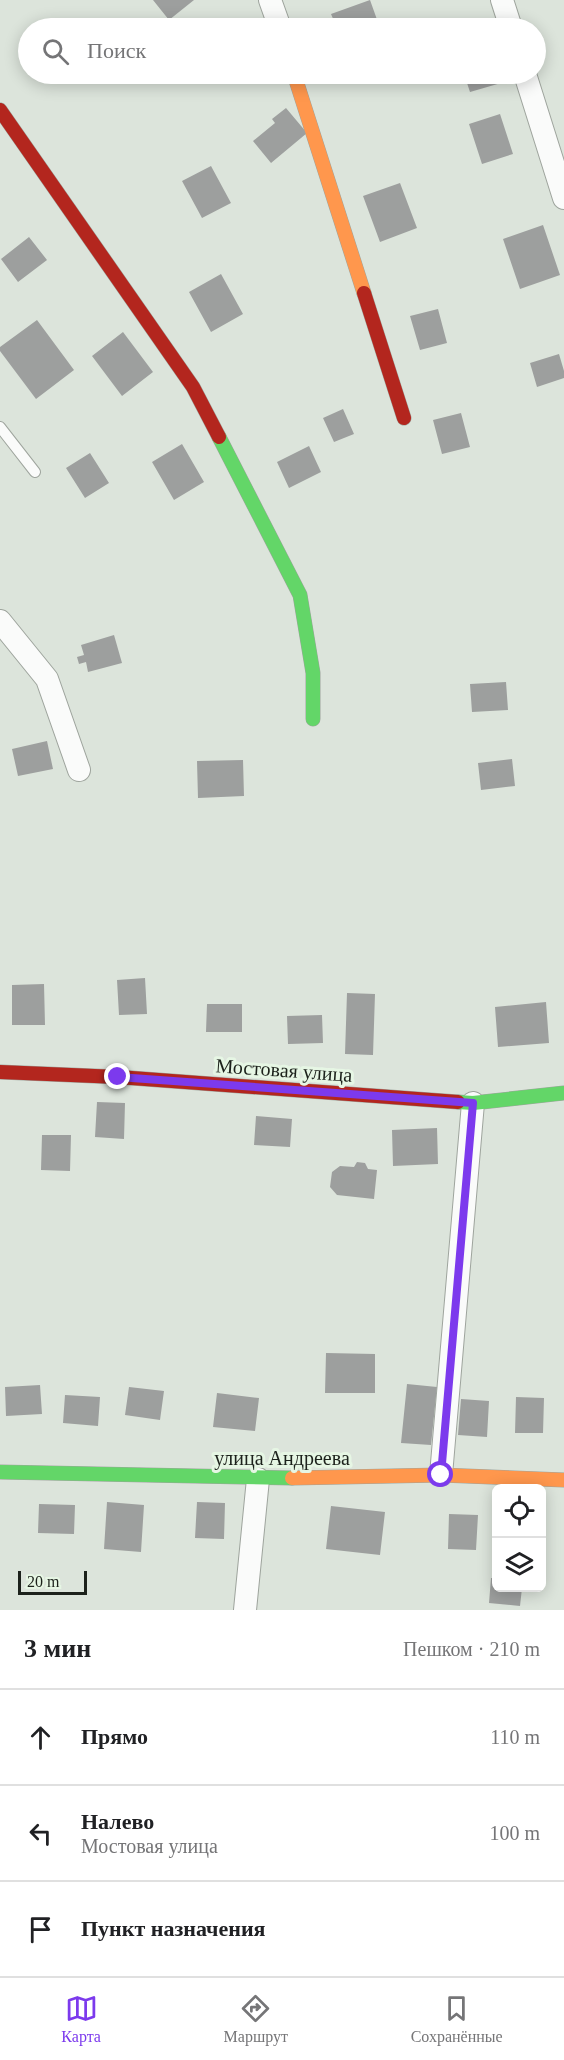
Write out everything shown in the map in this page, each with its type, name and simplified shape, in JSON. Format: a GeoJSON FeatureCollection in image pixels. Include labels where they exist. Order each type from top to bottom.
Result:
{"type":"FeatureCollection","features":[{"type":"Feature","properties":{"kind":"street"},"geometry":{"type":"LineString","coordinates":[[270,0],[276,18]]}},
{"type":"Feature","properties":{"kind":"street"},"geometry":{"type":"LineString","coordinates":[[502,0],[508,18]]}},
{"type":"Feature","properties":{"kind":"street"},"geometry":{"type":"LineString","coordinates":[[297,84],[404,418]]}},
{"type":"Feature","properties":{"kind":"street"},"geometry":{"type":"LineString","coordinates":[[528,84],[564,198]]}},
{"type":"Feature","properties":{"kind":"street"},"geometry":{"type":"LineString","coordinates":[[0,110],[193,387],[204,408],[300,595],[313,673],[313,718]]}},
{"type":"Feature","properties":{"kind":"street"},"geometry":{"type":"LineString","coordinates":[[0,621],[47,679],[79,770]]}},
{"type":"Feature","properties":{"kind":"street","name":"Мостовая улица"},"geometry":{"type":"LineString","coordinates":[[0,1072],[118,1077],[473,1103],[564,1094]]}},
{"type":"Feature","properties":{"kind":"street"},"geometry":{"type":"LineString","coordinates":[[441,1475],[473,1103]]}},
{"type":"Feature","properties":{"kind":"street","name":"улица Андреева"},"geometry":{"type":"LineString","coordinates":[[0,1472],[258,1479],[441,1475],[564,1480]]}},
{"type":"Feature","properties":{"kind":"street"},"geometry":{"type":"LineString","coordinates":[[245,1610],[258,1479]]}},
{"type":"Feature","properties":{"kind":"lane"},"geometry":{"type":"LineString","coordinates":[[0,426],[34,472]]}},
{"type":"Feature","properties":{"kind":"building"},"geometry":{"type":"Polygon","coordinates":[[[153,0],[194,0],[172,18],[167,18],[153,0]]]}},
{"type":"Feature","properties":{"kind":"building"},"geometry":{"type":"Polygon","coordinates":[[[370,0],[376,18],[333,18],[331,14],[370,0]]]}},
{"type":"Feature","properties":{"kind":"building"},"geometry":{"type":"Polygon","coordinates":[[[467,84],[498,84],[470,92],[467,84]]]}},
{"type":"Feature","properties":{"kind":"building"},"geometry":{"type":"Polygon","coordinates":[[[286,108],[307,133],[271,163],[253,141],[275,123],[272,119],[286,108]]]}},
{"type":"Feature","properties":{"kind":"building"},"geometry":{"type":"Polygon","coordinates":[[[500,114],[513,154],[482,164],[469,124],[500,114]]]}},
{"type":"Feature","properties":{"kind":"building"},"geometry":{"type":"Polygon","coordinates":[[[211,166],[231,203],[202,218],[182,181],[211,166]]]}},
{"type":"Feature","properties":{"kind":"building"},"geometry":{"type":"Polygon","coordinates":[[[400,183],[417,228],[380,242],[363,196],[400,183]]]}},
{"type":"Feature","properties":{"kind":"building"},"geometry":{"type":"Polygon","coordinates":[[[543,225],[560,275],[520,289],[503,239],[543,225]]]}},
{"type":"Feature","properties":{"kind":"building"},"geometry":{"type":"Polygon","coordinates":[[[29,237],[47,260],[18,282],[1,259],[29,237]]]}},
{"type":"Feature","properties":{"kind":"building"},"geometry":{"type":"Polygon","coordinates":[[[221,274],[243,314],[211,332],[189,292],[221,274]]]}},
{"type":"Feature","properties":{"kind":"building"},"geometry":{"type":"Polygon","coordinates":[[[438,309],[447,343],[420,350],[410,316],[438,309]]]}},
{"type":"Feature","properties":{"kind":"building"},"geometry":{"type":"Polygon","coordinates":[[[37,320],[74,370],[36,399],[0,351],[0,347],[37,320]]]}},
{"type":"Feature","properties":{"kind":"building"},"geometry":{"type":"Polygon","coordinates":[[[123,332],[153,372],[122,396],[92,356],[123,332]]]}},
{"type":"Feature","properties":{"kind":"building"},"geometry":{"type":"Polygon","coordinates":[[[559,354],[564,378],[537,387],[530,363],[559,354]]]}},
{"type":"Feature","properties":{"kind":"building"},"geometry":{"type":"Polygon","coordinates":[[[343,409],[354,434],[334,442],[323,418],[343,409]]]}},
{"type":"Feature","properties":{"kind":"building"},"geometry":{"type":"Polygon","coordinates":[[[461,413],[470,447],[442,454],[433,420],[461,413]]]}},
{"type":"Feature","properties":{"kind":"building"},"geometry":{"type":"Polygon","coordinates":[[[182,444],[204,482],[174,500],[152,462],[182,444]]]}},
{"type":"Feature","properties":{"kind":"building"},"geometry":{"type":"Polygon","coordinates":[[[309,446],[321,472],[289,488],[277,462],[309,446]]]}},
{"type":"Feature","properties":{"kind":"building"},"geometry":{"type":"Polygon","coordinates":[[[90,453],[109,483],[85,498],[66,468],[90,453]]]}},
{"type":"Feature","properties":{"kind":"building"},"geometry":{"type":"Polygon","coordinates":[[[114,635],[122,663],[88,672],[86,662],[79,664],[77,657],[84,655],[81,645],[114,635]]]}},
{"type":"Feature","properties":{"kind":"building"},"geometry":{"type":"Polygon","coordinates":[[[506,682],[508,710],[472,712],[470,684],[506,682]]]}},
{"type":"Feature","properties":{"kind":"building"},"geometry":{"type":"Polygon","coordinates":[[[47,741],[53,769],[18,776],[12,749],[47,741]]]}},
{"type":"Feature","properties":{"kind":"building"},"geometry":{"type":"Polygon","coordinates":[[[512,759],[515,786],[481,790],[478,763],[512,759]]]}},
{"type":"Feature","properties":{"kind":"building"},"geometry":{"type":"Polygon","coordinates":[[[243,760],[244,796],[198,798],[197,761],[243,760]]]}},
{"type":"Feature","properties":{"kind":"building"},"geometry":{"type":"Polygon","coordinates":[[[145,978],[147,1014],[119,1015],[117,980],[145,978]]]}},
{"type":"Feature","properties":{"kind":"building"},"geometry":{"type":"Polygon","coordinates":[[[44,984],[45,1025],[12,1025],[12,985],[44,984]]]}},
{"type":"Feature","properties":{"kind":"building"},"geometry":{"type":"Polygon","coordinates":[[[347,993],[375,994],[373,1055],[345,1054],[347,993]]]}},
{"type":"Feature","properties":{"kind":"building"},"geometry":{"type":"Polygon","coordinates":[[[546,1002],[549,1043],[498,1047],[495,1007],[546,1002]]]}},
{"type":"Feature","properties":{"kind":"building"},"geometry":{"type":"Polygon","coordinates":[[[207,1004],[242,1004],[242,1032],[206,1032],[207,1004]]]}},
{"type":"Feature","properties":{"kind":"building"},"geometry":{"type":"Polygon","coordinates":[[[322,1015],[323,1043],[288,1044],[287,1016],[322,1015]]]}},
{"type":"Feature","properties":{"kind":"building"},"geometry":{"type":"Polygon","coordinates":[[[97,1102],[125,1103],[124,1139],[95,1137],[97,1102]]]}},
{"type":"Feature","properties":{"kind":"building"},"geometry":{"type":"Polygon","coordinates":[[[256,1116],[292,1119],[290,1147],[254,1145],[256,1116]]]}},
{"type":"Feature","properties":{"kind":"building"},"geometry":{"type":"Polygon","coordinates":[[[437,1128],[438,1164],[393,1166],[392,1130],[437,1128]]]}},
{"type":"Feature","properties":{"kind":"building"},"geometry":{"type":"Polygon","coordinates":[[[42,1135],[71,1135],[70,1171],[41,1170],[42,1135]]]}},
{"type":"Feature","properties":{"kind":"building"},"geometry":{"type":"Polygon","coordinates":[[[357,1162],[365,1163],[368,1169],[377,1170],[374,1199],[337,1195],[330,1187],[332,1172],[340,1166],[354,1167],[357,1162]]]}},
{"type":"Feature","properties":{"kind":"building"},"geometry":{"type":"Polygon","coordinates":[[[326,1353],[375,1354],[375,1393],[325,1393],[326,1353]]]}},
{"type":"Feature","properties":{"kind":"building"},"geometry":{"type":"Polygon","coordinates":[[[407,1384],[437,1387],[431,1445],[401,1443],[407,1384]]]}},
{"type":"Feature","properties":{"kind":"building"},"geometry":{"type":"Polygon","coordinates":[[[40,1385],[42,1414],[6,1416],[5,1387],[40,1385]]]}},
{"type":"Feature","properties":{"kind":"building"},"geometry":{"type":"Polygon","coordinates":[[[129,1387],[164,1391],[160,1420],[125,1415],[129,1387]]]}},
{"type":"Feature","properties":{"kind":"building"},"geometry":{"type":"Polygon","coordinates":[[[217,1393],[259,1398],[255,1431],[213,1427],[217,1393]]]}},
{"type":"Feature","properties":{"kind":"building"},"geometry":{"type":"Polygon","coordinates":[[[65,1395],[100,1397],[98,1426],[63,1423],[65,1395]]]}},
{"type":"Feature","properties":{"kind":"building"},"geometry":{"type":"Polygon","coordinates":[[[516,1397],[544,1398],[543,1433],[515,1433],[516,1397]]]}},
{"type":"Feature","properties":{"kind":"building"},"geometry":{"type":"Polygon","coordinates":[[[461,1399],[489,1401],[487,1437],[458,1435],[461,1399]]]}},
{"type":"Feature","properties":{"kind":"building"},"geometry":{"type":"Polygon","coordinates":[[[107,1502],[144,1505],[141,1552],[104,1549],[107,1502]]]}},
{"type":"Feature","properties":{"kind":"building"},"geometry":{"type":"Polygon","coordinates":[[[197,1502],[225,1503],[224,1539],[195,1538],[197,1502]]]}},
{"type":"Feature","properties":{"kind":"building"},"geometry":{"type":"Polygon","coordinates":[[[39,1504],[75,1505],[74,1534],[38,1533],[39,1504]]]}},
{"type":"Feature","properties":{"kind":"building"},"geometry":{"type":"Polygon","coordinates":[[[331,1506],[385,1512],[380,1555],[326,1549],[331,1506]]]}},
{"type":"Feature","properties":{"kind":"building"},"geometry":{"type":"Polygon","coordinates":[[[449,1514],[478,1515],[476,1550],[448,1549],[449,1514]]]}},
{"type":"Feature","properties":{"kind":"building"},"geometry":{"type":"Polygon","coordinates":[[[491,1578],[492,1592],[522,1592],[520,1606],[489,1603],[491,1578]]]}},
{"type":"Feature","properties":{"kind":"traffic: fast"},"geometry":{"type":"LineString","coordinates":[[219,437],[300,595],[313,673],[313,719]]}},
{"type":"Feature","properties":{"kind":"traffic: fast"},"geometry":{"type":"LineString","coordinates":[[458,1102],[473,1103],[564,1093]]}},
{"type":"Feature","properties":{"kind":"traffic: fast"},"geometry":{"type":"LineString","coordinates":[[0,1472],[292,1478]]}},
{"type":"Feature","properties":{"kind":"traffic: slow"},"geometry":{"type":"LineString","coordinates":[[297,84],[364,293]]}},
{"type":"Feature","properties":{"kind":"traffic: slow"},"geometry":{"type":"LineString","coordinates":[[292,1478],[441,1475],[564,1480]]}},
{"type":"Feature","properties":{"kind":"traffic: jam"},"geometry":{"type":"LineString","coordinates":[[0,110],[193,387],[219,437]]}},
{"type":"Feature","properties":{"kind":"traffic: jam"},"geometry":{"type":"LineString","coordinates":[[364,293],[404,418]]}},
{"type":"Feature","properties":{"kind":"traffic: jam"},"geometry":{"type":"LineString","coordinates":[[0,1072],[118,1077],[458,1102]]}},
{"type":"Feature","properties":{"kind":"route"},"geometry":{"type":"LineString","coordinates":[[118,1077],[473,1103],[441,1475]]}}]}
